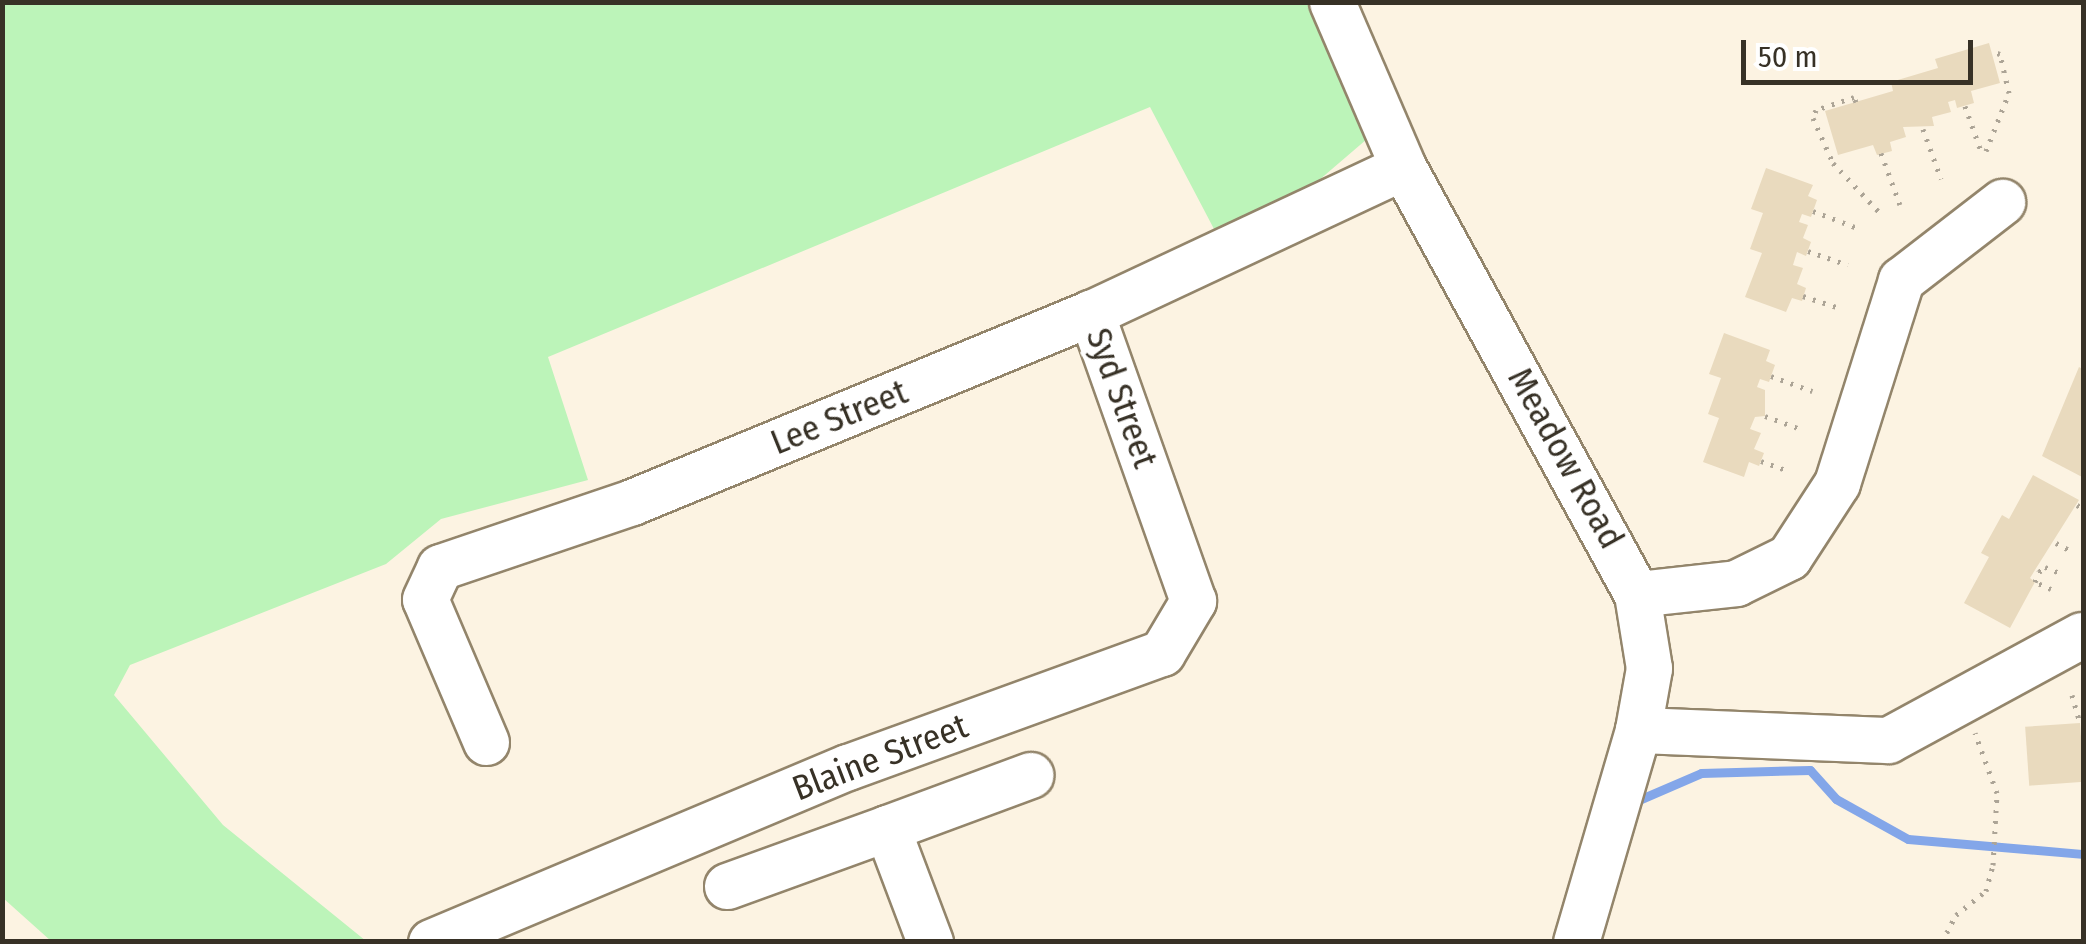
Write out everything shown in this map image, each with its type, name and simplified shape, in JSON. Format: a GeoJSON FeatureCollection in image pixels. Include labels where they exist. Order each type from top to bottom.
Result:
{"type":"FeatureCollection","features":[{"type":"Feature","properties":{"kind":"street","name":"Meadow Road"},"geometry":{"type":"LineString","coordinates":[[1332,2],[1403,167],[1637,594],[1649,668],[1638,730],[1576,942]]}},
{"type":"Feature","properties":{"kind":"street","name":"Lee Street"},"geometry":{"type":"LineString","coordinates":[[486,742],[424,600],[440,568],[632,502],[1090,314],[1403,167]]}},
{"type":"Feature","properties":{"kind":"street"},"geometry":{"type":"LineString","coordinates":[[1637,594],[1736,583],[1789,556],[1836,483],[1902,280],[2002,202]]}},
{"type":"Feature","properties":{"kind":"street","name":"Syd Street"},"geometry":{"type":"LineString","coordinates":[[1090,314],[1154,483]]}},
{"type":"Feature","properties":{"kind":"street","name":"Blaine Street"},"geometry":{"type":"LineString","coordinates":[[430,942],[848,767],[1162,652],[1193,601],[1154,483]]}},
{"type":"Feature","properties":{"kind":"street"},"geometry":{"type":"LineString","coordinates":[[1638,730],[1858,743],[1888,740],[2083,633]]}},
{"type":"Feature","properties":{"kind":"street"},"geometry":{"type":"LineString","coordinates":[[726,886],[1030,775]]}},
{"type":"Feature","properties":{"kind":"street"},"geometry":{"type":"LineString","coordinates":[[887,828],[930,942]]}},
{"type":"Feature","properties":{"kind":"path"},"geometry":{"type":"LineString","coordinates":[[1964,106],[1984,152],[2009,92],[2000,54],[1991,51]]}},
{"type":"Feature","properties":{"kind":"path"},"geometry":{"type":"LineString","coordinates":[[1856,102],[1854,97],[1812,115],[1833,163],[1882,215]]}},
{"type":"Feature","properties":{"kind":"path"},"geometry":{"type":"LineString","coordinates":[[1923,129],[1941,179]]}},
{"type":"Feature","properties":{"kind":"path"},"geometry":{"type":"LineString","coordinates":[[1881,154],[1900,204]]}},
{"type":"Feature","properties":{"kind":"path"},"geometry":{"type":"LineString","coordinates":[[1813,211],[1860,229]]}},
{"type":"Feature","properties":{"kind":"path"},"geometry":{"type":"LineString","coordinates":[[1808,251],[1848,265]]}},
{"type":"Feature","properties":{"kind":"path"},"geometry":{"type":"LineString","coordinates":[[1804,296],[1836,307]]}},
{"type":"Feature","properties":{"kind":"path"},"geometry":{"type":"LineString","coordinates":[[1771,376],[1812,392]]}},
{"type":"Feature","properties":{"kind":"path"},"geometry":{"type":"LineString","coordinates":[[1766,416],[1801,428]]}},
{"type":"Feature","properties":{"kind":"path"},"geometry":{"type":"LineString","coordinates":[[1761,461],[1789,472]]}},
{"type":"Feature","properties":{"kind":"path"},"geometry":{"type":"LineString","coordinates":[[2056,543],[2071,552]]}},
{"type":"Feature","properties":{"kind":"path"},"geometry":{"type":"LineString","coordinates":[[2050,590],[2035,582],[2039,572],[2045,567],[2060,574]]}},
{"type":"Feature","properties":{"kind":"path"},"geometry":{"type":"LineString","coordinates":[[2072,695],[2080,724]]}},
{"type":"Feature","properties":{"kind":"path"},"geometry":{"type":"LineString","coordinates":[[1942,942],[1956,915],[1986,892],[1996,828],[1990,764],[1954,704]]}},
{"type":"Feature","properties":{"kind":"green space"},"geometry":{"type":"Polygon","coordinates":[[[3,3],[1318,3],[1374,133],[1311,187],[1214,229],[1150,107],[548,357],[588,480],[441,519],[386,564],[130,665],[114,695],[223,825],[366,941],[51,941],[3,898],[3,3]]]}},
{"type":"Feature","properties":{"kind":"building"},"geometry":{"type":"Polygon","coordinates":[[[1989,43],[2000,83],[1971,91],[1974,103],[1957,108],[1955,100],[1948,102],[1951,112],[1932,117],[1934,126],[1903,127],[1906,137],[1890,142],[1892,151],[1877,155],[1873,145],[1838,155],[1825,111],[1893,91],[1891,82],[1938,68],[1935,59],[1989,43]]]}},
{"type":"Feature","properties":{"kind":"building"},"geometry":{"type":"Polygon","coordinates":[[[1766,168],[1813,185],[1808,196],[1817,200],[1811,217],[1802,214],[1799,222],[1808,225],[1803,238],[1811,242],[1806,256],[1797,252],[1793,265],[1803,268],[1797,284],[1806,288],[1802,301],[1792,298],[1786,312],[1745,297],[1762,253],[1750,249],[1763,213],[1751,209],[1766,168]]]}},
{"type":"Feature","properties":{"kind":"building"},"geometry":{"type":"Polygon","coordinates":[[[1724,333],[1770,350],[1766,361],[1775,365],[1769,382],[1760,379],[1757,387],[1765,390],[1765,416],[1755,417],[1750,429],[1761,433],[1754,449],[1764,453],[1759,466],[1749,462],[1744,477],[1703,462],[1719,418],[1708,414],[1721,378],[1709,374],[1724,333]]]}},
{"type":"Feature","properties":{"kind":"building"},"geometry":{"type":"Polygon","coordinates":[[[2079,367],[2084,370],[2084,478],[2042,456],[2079,367]]]}},
{"type":"Feature","properties":{"kind":"building"},"geometry":{"type":"Polygon","coordinates":[[[2033,475],[2079,500],[2030,578],[2035,582],[2010,628],[1964,603],[1989,557],[1981,553],[2002,515],[2009,519],[2033,475]]]}},
{"type":"Feature","properties":{"kind":"building"},"geometry":{"type":"Polygon","coordinates":[[[2080,723],[2084,782],[2029,786],[2025,727],[2080,723]]]}},
{"type":"Feature","properties":{"kind":"waterway"},"geometry":{"type":"LineString","coordinates":[[1634,802],[1701,773],[1810,770],[1836,799],[1908,839],[2084,854]]}}]}
